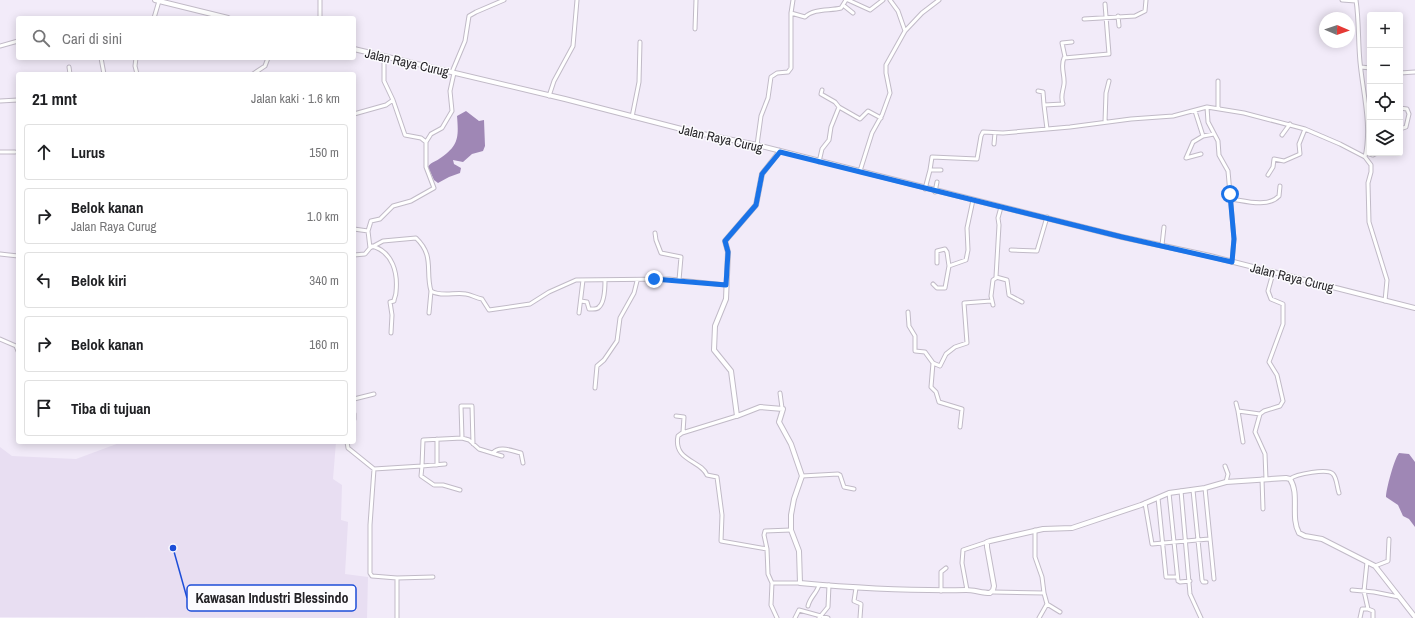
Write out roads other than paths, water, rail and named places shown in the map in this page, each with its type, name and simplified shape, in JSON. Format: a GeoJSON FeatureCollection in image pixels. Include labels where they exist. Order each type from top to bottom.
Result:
{"type":"FeatureCollection","features":[{"type":"Feature","properties":{"kind":"street"},"geometry":{"type":"LineString","coordinates":[[320,0],[320,16]]}},
{"type":"Feature","properties":{"kind":"street"},"geometry":{"type":"LineString","coordinates":[[371,247],[368,231],[371,221],[380,219],[393,206],[411,201],[434,188],[426,167],[426,142],[431,134],[442,128],[452,111],[450,91],[453,72],[465,41],[469,16],[504,0]]}},
{"type":"Feature","properties":{"kind":"street"},"geometry":{"type":"LineString","coordinates":[[549,96],[554,81],[573,46],[578,0]]}},
{"type":"Feature","properties":{"kind":"street"},"geometry":{"type":"LineString","coordinates":[[695,29],[696,0]]}},
{"type":"Feature","properties":{"kind":"street"},"geometry":{"type":"LineString","coordinates":[[756,145],[761,116],[768,98],[771,76],[777,73],[788,72],[790,68],[790,13],[793,0]]}},
{"type":"Feature","properties":{"kind":"street"},"geometry":{"type":"LineString","coordinates":[[790,13],[805,17],[809,13],[824,9],[841,8],[847,0],[870,10],[883,0]]}},
{"type":"Feature","properties":{"kind":"street"},"geometry":{"type":"LineString","coordinates":[[890,0],[898,11],[905,32]]}},
{"type":"Feature","properties":{"kind":"street"},"geometry":{"type":"LineString","coordinates":[[860,171],[872,133],[881,118],[890,93],[886,65],[905,32],[922,13],[939,0]]}},
{"type":"Feature","properties":{"kind":"street"},"geometry":{"type":"LineString","coordinates":[[1084,19],[1135,16],[1144,13],[1146,9],[1146,0]]}},
{"type":"Feature","properties":{"kind":"street"},"geometry":{"type":"LineString","coordinates":[[1342,0],[1356,1],[1361,67],[1367,101]]}},
{"type":"Feature","properties":{"kind":"street"},"geometry":{"type":"LineString","coordinates":[[154,16],[157,1],[220,16]]}},
{"type":"Feature","properties":{"kind":"street"},"geometry":{"type":"LineString","coordinates":[[1065,57],[1108,54],[1107,17],[1105,4]]}},
{"type":"Feature","properties":{"kind":"street"},"geometry":{"type":"LineString","coordinates":[[843,5],[853,13]]}},
{"type":"Feature","properties":{"kind":"street"},"geometry":{"type":"LineString","coordinates":[[1118,16],[1119,26]]}},
{"type":"Feature","properties":{"kind":"street"},"geometry":{"type":"LineString","coordinates":[[0,46],[16,42]]}},
{"type":"Feature","properties":{"kind":"street"},"geometry":{"type":"LineString","coordinates":[[632,117],[639,82],[640,42]]}},
{"type":"Feature","properties":{"kind":"street"},"geometry":{"type":"LineString","coordinates":[[1044,106],[1063,104],[1061,96],[1064,84],[1062,66],[1065,57],[1062,43],[1072,42]]}},
{"type":"Feature","properties":{"kind":"street","name":"Jalan Raya Curug"},"geometry":{"type":"LineString","coordinates":[[356,49],[632,117],[756,145],[819,162],[860,171],[935,192],[1047,217],[1122,237],[1162,245],[1415,308]]}},
{"type":"Feature","properties":{"kind":"street"},"geometry":{"type":"LineString","coordinates":[[384,56],[384,81],[393,100],[405,135],[421,138],[426,142]]}},
{"type":"Feature","properties":{"kind":"street"},"geometry":{"type":"LineString","coordinates":[[101,60],[104,72]]}},
{"type":"Feature","properties":{"kind":"street"},"geometry":{"type":"LineString","coordinates":[[136,60],[136,72]]}},
{"type":"Feature","properties":{"kind":"street"},"geometry":{"type":"LineString","coordinates":[[256,72],[264,66],[267,60]]}},
{"type":"Feature","properties":{"kind":"street"},"geometry":{"type":"LineString","coordinates":[[69,67],[70,72]]}},
{"type":"Feature","properties":{"kind":"street"},"geometry":{"type":"LineString","coordinates":[[1361,67],[1367,68]]}},
{"type":"Feature","properties":{"kind":"street"},"geometry":{"type":"LineString","coordinates":[[1403,73],[1415,72]]}},
{"type":"Feature","properties":{"kind":"street"},"geometry":{"type":"LineString","coordinates":[[1105,122],[1106,93],[1109,81]]}},
{"type":"Feature","properties":{"kind":"street"},"geometry":{"type":"LineString","coordinates":[[1218,81],[1218,108]]}},
{"type":"Feature","properties":{"kind":"street"},"geometry":{"type":"LineString","coordinates":[[822,90],[821,94],[835,102],[839,107],[860,119],[868,111],[881,118]]}},
{"type":"Feature","properties":{"kind":"street"},"geometry":{"type":"LineString","coordinates":[[1038,91],[1044,92],[1047,129]]}},
{"type":"Feature","properties":{"kind":"street"},"geometry":{"type":"LineString","coordinates":[[0,101],[16,100]]}},
{"type":"Feature","properties":{"kind":"street"},"geometry":{"type":"LineString","coordinates":[[356,113],[386,105],[393,100]]}},
{"type":"Feature","properties":{"kind":"street"},"geometry":{"type":"LineString","coordinates":[[819,162],[822,149],[829,140],[831,127],[839,107]]}},
{"type":"Feature","properties":{"kind":"street"},"geometry":{"type":"LineString","coordinates":[[1207,107],[1208,122],[1219,146],[1220,156],[1227,168],[1234,239],[1232,262]]}},
{"type":"Feature","properties":{"kind":"street"},"geometry":{"type":"LineString","coordinates":[[925,189],[932,157],[977,159],[981,133],[1047,129],[1173,116],[1207,107],[1218,108],[1290,124],[1340,144],[1365,157],[1371,167],[1368,184],[1368,222],[1387,280],[1385,301]]}},
{"type":"Feature","properties":{"kind":"street"},"geometry":{"type":"LineString","coordinates":[[1403,108],[1407,109],[1409,114],[1406,127],[1403,128]]}},
{"type":"Feature","properties":{"kind":"street"},"geometry":{"type":"LineString","coordinates":[[1195,111],[1203,136]]}},
{"type":"Feature","properties":{"kind":"street"},"geometry":{"type":"LineString","coordinates":[[1365,157],[1367,120]]}},
{"type":"Feature","properties":{"kind":"street"},"geometry":{"type":"LineString","coordinates":[[1282,135],[1290,124]]}},
{"type":"Feature","properties":{"kind":"street"},"geometry":{"type":"LineString","coordinates":[[1268,175],[1273,167],[1274,159],[1284,161],[1300,154],[1299,144],[1305,129]]}},
{"type":"Feature","properties":{"kind":"street"},"geometry":{"type":"LineString","coordinates":[[994,144],[995,132]]}},
{"type":"Feature","properties":{"kind":"street"},"geometry":{"type":"LineString","coordinates":[[1201,154],[1186,158],[1193,142],[1203,136],[1214,134]]}},
{"type":"Feature","properties":{"kind":"street"},"geometry":{"type":"LineString","coordinates":[[0,152],[15,152]]}},
{"type":"Feature","properties":{"kind":"street"},"geometry":{"type":"LineString","coordinates":[[737,416],[731,372],[714,350],[715,326],[726,301],[728,252],[725,241],[756,205],[762,174],[780,152]]}},
{"type":"Feature","properties":{"kind":"street"},"geometry":{"type":"LineString","coordinates":[[930,170],[941,170]]}},
{"type":"Feature","properties":{"kind":"street"},"geometry":{"type":"LineString","coordinates":[[935,192],[937,182]]}},
{"type":"Feature","properties":{"kind":"street"},"geometry":{"type":"LineString","coordinates":[[1231,199],[1254,202],[1274,200],[1279,196],[1280,186]]}},
{"type":"Feature","properties":{"kind":"street"},"geometry":{"type":"LineString","coordinates":[[949,266],[953,263],[964,261],[967,258],[967,228],[973,200]]}},
{"type":"Feature","properties":{"kind":"street"},"geometry":{"type":"LineString","coordinates":[[993,305],[993,280],[996,278],[999,225],[998,218],[1000,206]]}},
{"type":"Feature","properties":{"kind":"street"},"geometry":{"type":"LineString","coordinates":[[1011,250],[1037,251],[1047,217]]}},
{"type":"Feature","properties":{"kind":"street"},"geometry":{"type":"LineString","coordinates":[[1162,245],[1164,227]]}},
{"type":"Feature","properties":{"kind":"street"},"geometry":{"type":"LineString","coordinates":[[356,229],[368,231]]}},
{"type":"Feature","properties":{"kind":"street"},"geometry":{"type":"LineString","coordinates":[[655,233],[657,244],[662,254],[681,257],[678,280]]}},
{"type":"Feature","properties":{"kind":"street"},"geometry":{"type":"LineString","coordinates":[[356,255],[364,254],[371,247],[383,241],[413,238],[418,239],[425,249],[429,259],[431,291],[429,313]]}},
{"type":"Feature","properties":{"kind":"street"},"geometry":{"type":"LineString","coordinates":[[371,247],[385,252],[396,271],[396,294],[394,301],[390,302],[392,315],[391,333]]}},
{"type":"Feature","properties":{"kind":"street"},"geometry":{"type":"LineString","coordinates":[[933,284],[938,288],[946,287],[949,266],[945,249],[937,251],[937,263]]}},
{"type":"Feature","properties":{"kind":"street"},"geometry":{"type":"LineString","coordinates":[[0,254],[16,256]]}},
{"type":"Feature","properties":{"kind":"street"},"geometry":{"type":"LineString","coordinates":[[1263,509],[1265,454],[1255,432],[1260,414],[1264,410],[1280,406],[1283,401],[1276,372],[1269,362],[1283,323],[1283,304],[1271,299],[1268,294],[1273,273]]}},
{"type":"Feature","properties":{"kind":"street"},"geometry":{"type":"LineString","coordinates":[[996,278],[1007,280],[1009,294],[1022,302]]}},
{"type":"Feature","properties":{"kind":"street"},"geometry":{"type":"LineString","coordinates":[[431,291],[436,294],[466,294],[474,298],[482,299],[489,310],[530,304],[571,282],[583,280],[637,281],[654,279],[726,285]]}},
{"type":"Feature","properties":{"kind":"street"},"geometry":{"type":"LineString","coordinates":[[579,313],[583,280]]}},
{"type":"Feature","properties":{"kind":"street"},"geometry":{"type":"LineString","coordinates":[[581,301],[587,302],[589,309],[598,309],[605,290],[605,280]]}},
{"type":"Feature","properties":{"kind":"street"},"geometry":{"type":"LineString","coordinates":[[595,388],[598,365],[604,360],[616,341],[620,318],[634,294],[637,281]]}},
{"type":"Feature","properties":{"kind":"street"},"geometry":{"type":"LineString","coordinates":[[908,312],[909,326],[915,336],[915,351],[925,352],[933,363],[941,366],[946,354],[955,347],[967,343],[964,304],[992,300]]}},
{"type":"Feature","properties":{"kind":"street"},"geometry":{"type":"LineString","coordinates":[[0,339],[16,346]]}},
{"type":"Feature","properties":{"kind":"street"},"geometry":{"type":"LineString","coordinates":[[933,363],[931,386],[936,392],[939,402],[962,409],[960,427]]}},
{"type":"Feature","properties":{"kind":"street"},"geometry":{"type":"LineString","coordinates":[[780,393],[782,408],[784,410],[779,418],[780,424],[791,444],[802,476],[792,505],[791,530],[799,551],[800,583]]}},
{"type":"Feature","properties":{"kind":"street"},"geometry":{"type":"LineString","coordinates":[[356,398],[374,394]]}},
{"type":"Feature","properties":{"kind":"street"},"geometry":{"type":"LineString","coordinates":[[1236,404],[1243,442]]}},
{"type":"Feature","properties":{"kind":"street"},"geometry":{"type":"LineString","coordinates":[[462,438],[461,406],[472,406],[474,444]]}},
{"type":"Feature","properties":{"kind":"street"},"geometry":{"type":"LineString","coordinates":[[767,549],[721,541],[722,515],[717,477],[707,475],[704,469],[696,466],[683,455],[677,438],[683,432],[737,416],[760,406],[782,408]]}},
{"type":"Feature","properties":{"kind":"street"},"geometry":{"type":"LineString","coordinates":[[1238,410],[1260,414]]}},
{"type":"Feature","properties":{"kind":"street"},"geometry":{"type":"LineString","coordinates":[[676,416],[684,417],[683,432]]}},
{"type":"Feature","properties":{"kind":"street"},"geometry":{"type":"LineString","coordinates":[[437,438],[437,465]]}},
{"type":"Feature","properties":{"kind":"street"},"geometry":{"type":"LineString","coordinates":[[460,490],[432,484],[421,476],[423,440],[437,438],[462,438],[474,444],[479,449],[502,456]]}},
{"type":"Feature","properties":{"kind":"street"},"geometry":{"type":"LineString","coordinates":[[347,444],[348,448],[374,469],[445,464]]}},
{"type":"Feature","properties":{"kind":"street"},"geometry":{"type":"LineString","coordinates":[[492,453],[498,449],[505,449],[519,453],[522,454],[523,463]]}},
{"type":"Feature","properties":{"kind":"street"},"geometry":{"type":"LineString","coordinates":[[1226,466],[1228,474],[1226,482]]}},
{"type":"Feature","properties":{"kind":"street"},"geometry":{"type":"LineString","coordinates":[[374,469],[370,525],[370,573],[372,576],[397,578],[433,577]]}},
{"type":"Feature","properties":{"kind":"street"},"geometry":{"type":"LineString","coordinates":[[967,590],[962,563],[962,550],[1035,530],[1072,528],[1145,503],[1169,493],[1204,488],[1226,482],[1264,479],[1290,479],[1294,476],[1312,472],[1330,472],[1334,475],[1338,493]]}},
{"type":"Feature","properties":{"kind":"street"},"geometry":{"type":"LineString","coordinates":[[802,476],[838,474],[844,487],[854,489]]}},
{"type":"Feature","properties":{"kind":"street"},"geometry":{"type":"LineString","coordinates":[[1290,479],[1293,485],[1296,525],[1299,533],[1304,536],[1322,539],[1374,566],[1415,617]]}},
{"type":"Feature","properties":{"kind":"street"},"geometry":{"type":"LineString","coordinates":[[1204,488],[1214,579]]}},
{"type":"Feature","properties":{"kind":"street"},"geometry":{"type":"LineString","coordinates":[[1192,490],[1202,581],[1206,582]]}},
{"type":"Feature","properties":{"kind":"street"},"geometry":{"type":"LineString","coordinates":[[1181,491],[1191,599],[1201,618]]}},
{"type":"Feature","properties":{"kind":"street"},"geometry":{"type":"LineString","coordinates":[[1169,493],[1177,577],[1179,582],[1190,581]]}},
{"type":"Feature","properties":{"kind":"street"},"geometry":{"type":"LineString","coordinates":[[1158,498],[1166,577],[1177,577]]}},
{"type":"Feature","properties":{"kind":"street"},"geometry":{"type":"LineString","coordinates":[[1145,503],[1151,544],[1209,539]]}},
{"type":"Feature","properties":{"kind":"street"},"geometry":{"type":"LineString","coordinates":[[777,618],[771,605],[772,583],[768,574],[767,549],[764,535],[765,531],[791,530]]}},
{"type":"Feature","properties":{"kind":"street"},"geometry":{"type":"LineString","coordinates":[[1035,530],[1035,557],[1042,577],[1047,604],[1060,612]]}},
{"type":"Feature","properties":{"kind":"street"},"geometry":{"type":"LineString","coordinates":[[1374,566],[1388,561],[1389,539]]}},
{"type":"Feature","properties":{"kind":"street"},"geometry":{"type":"LineString","coordinates":[[987,542],[993,581],[993,592]]}},
{"type":"Feature","properties":{"kind":"street"},"geometry":{"type":"LineString","coordinates":[[1368,562],[1364,591],[1368,609]]}},
{"type":"Feature","properties":{"kind":"street"},"geometry":{"type":"LineString","coordinates":[[941,591],[941,572],[946,568]]}},
{"type":"Feature","properties":{"kind":"street"},"geometry":{"type":"LineString","coordinates":[[397,578],[397,618]]}},
{"type":"Feature","properties":{"kind":"street"},"geometry":{"type":"LineString","coordinates":[[772,583],[800,583],[856,588],[1044,593]]}},
{"type":"Feature","properties":{"kind":"street"},"geometry":{"type":"LineString","coordinates":[[808,606],[810,598],[817,591],[819,585]]}},
{"type":"Feature","properties":{"kind":"street"},"geometry":{"type":"LineString","coordinates":[[820,617],[828,607],[829,586]]}},
{"type":"Feature","properties":{"kind":"street"},"geometry":{"type":"LineString","coordinates":[[856,588],[854,601],[861,604],[860,618]]}},
{"type":"Feature","properties":{"kind":"street"},"geometry":{"type":"LineString","coordinates":[[1352,590],[1399,597]]}},
{"type":"Feature","properties":{"kind":"street"},"geometry":{"type":"LineString","coordinates":[[1039,618],[1047,604]]}},
{"type":"Feature","properties":{"kind":"street"},"geometry":{"type":"LineString","coordinates":[[1360,618],[1362,609],[1373,611],[1373,618]]}},
{"type":"Feature","properties":{"kind":"street"},"geometry":{"type":"LineString","coordinates":[[795,618],[799,610],[828,618]]}},
{"type":"Feature","properties":{"kind":"place","name":"Kawasan Industri Blessindo"},"geometry":{"type":"Point","coordinates":[173,548]}}]}
